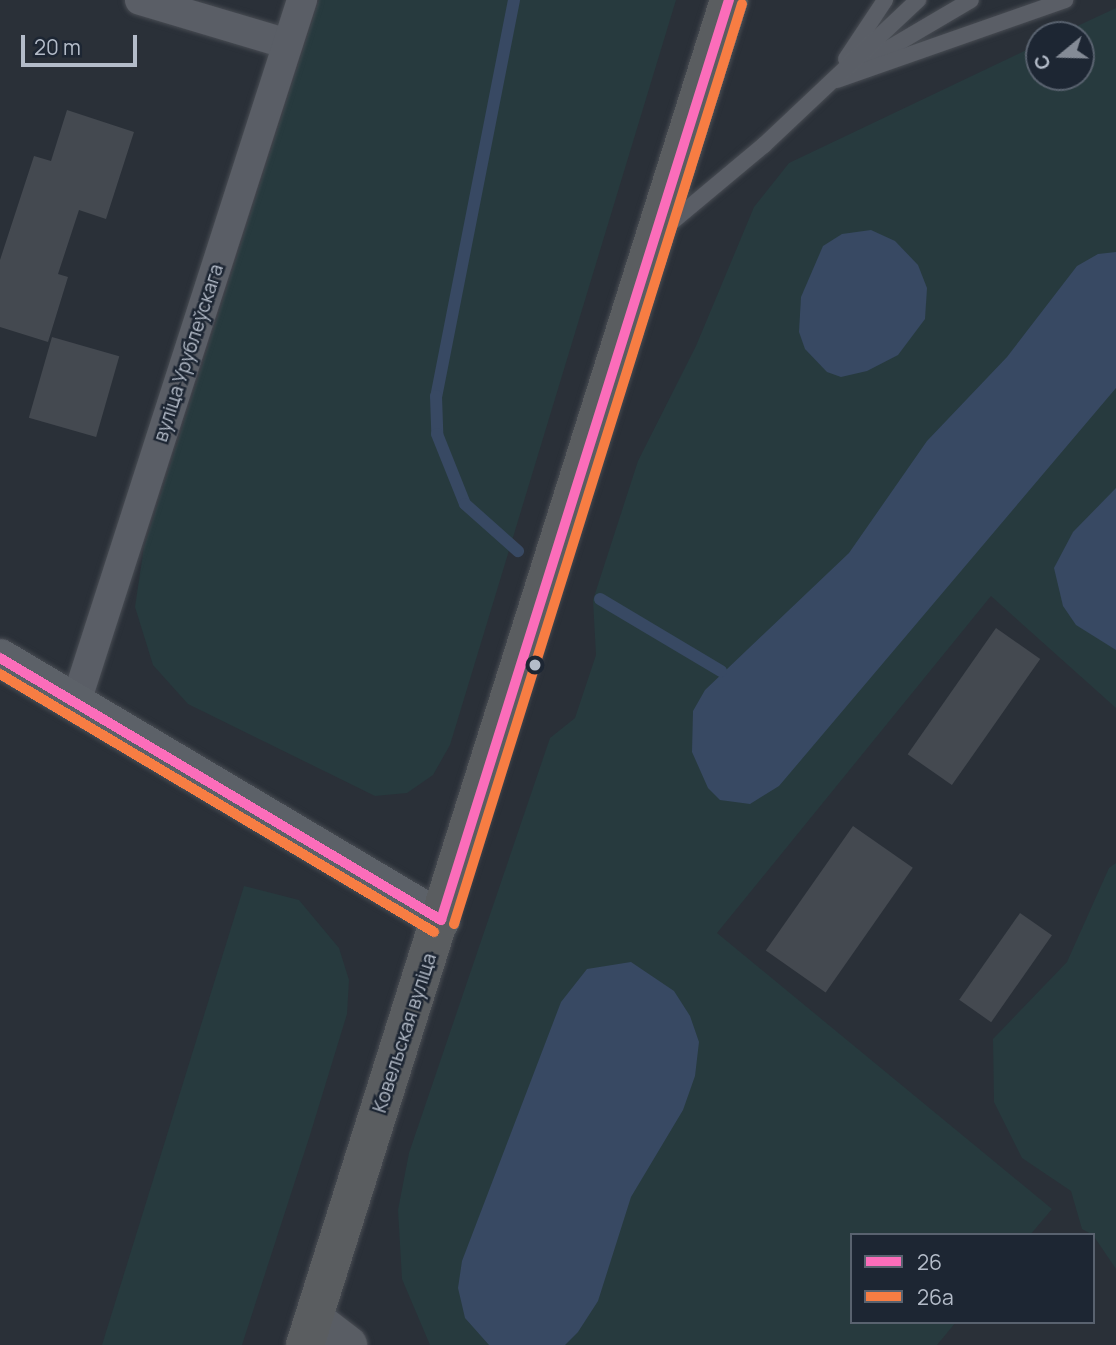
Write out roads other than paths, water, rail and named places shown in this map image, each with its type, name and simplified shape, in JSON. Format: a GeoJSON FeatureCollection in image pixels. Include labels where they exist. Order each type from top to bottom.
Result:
{"type":"FeatureCollection","features":[{"type":"Feature","properties":{"kind":"highway","name":"Ковельская вуліца"},"geometry":{"type":"LineString","coordinates":[[310,1332],[729,0]]}},
{"type":"Feature","properties":{"kind":"main road"},"geometry":{"type":"LineString","coordinates":[[0,658],[441,920]]}},
{"type":"Feature","properties":{"kind":"street"},"geometry":{"type":"LineString","coordinates":[[140,0],[288,44]]}},
{"type":"Feature","properties":{"kind":"street","name":"вуліца Урублеўскага"},"geometry":{"type":"LineString","coordinates":[[75,705],[302,0]]}},
{"type":"Feature","properties":{"kind":"street"},"geometry":{"type":"LineString","coordinates":[[310,1332],[348,1345]]}},
{"type":"Feature","properties":{"kind":"lane"},"geometry":{"type":"LineString","coordinates":[[831,82],[885,0]]}},
{"type":"Feature","properties":{"kind":"lane"},"geometry":{"type":"LineString","coordinates":[[654,236],[831,82],[918,0]]}},
{"type":"Feature","properties":{"kind":"lane"},"geometry":{"type":"LineString","coordinates":[[831,82],[971,0]]}},
{"type":"Feature","properties":{"kind":"lane"},"geometry":{"type":"LineString","coordinates":[[831,82],[1065,0]]}},
{"type":"Feature","properties":{"kind":"water"},"geometry":{"type":"Polygon","coordinates":[[[871,230],[895,241],[918,265],[927,288],[925,319],[898,355],[867,371],[841,377],[827,372],[805,349],[799,332],[801,297],[823,246],[842,234],[871,230]]]}},
{"type":"Feature","properties":{"kind":"water"},"geometry":{"type":"Polygon","coordinates":[[[1116,252],[1116,388],[779,786],[750,804],[720,800],[708,788],[692,752],[693,711],[705,690],[849,553],[927,441],[1007,357],[1077,266],[1098,254],[1116,252]]]}},
{"type":"Feature","properties":{"kind":"water"},"geometry":{"type":"Polygon","coordinates":[[[1116,488],[1116,650],[1076,625],[1063,606],[1054,568],[1073,532],[1116,488]]]}},
{"type":"Feature","properties":{"kind":"water"},"geometry":{"type":"Polygon","coordinates":[[[631,962],[674,991],[690,1016],[699,1042],[695,1076],[683,1110],[631,1197],[598,1301],[578,1332],[565,1345],[489,1345],[465,1318],[458,1288],[462,1261],[561,1002],[587,969],[631,962]]]}},
{"type":"Feature","properties":{"kind":"waterway"},"geometry":{"type":"LineString","coordinates":[[514,0],[436,396],[437,434],[465,504],[518,551]]}},
{"type":"Feature","properties":{"kind":"waterway"},"geometry":{"type":"LineString","coordinates":[[600,599],[721,671]]}}]}
